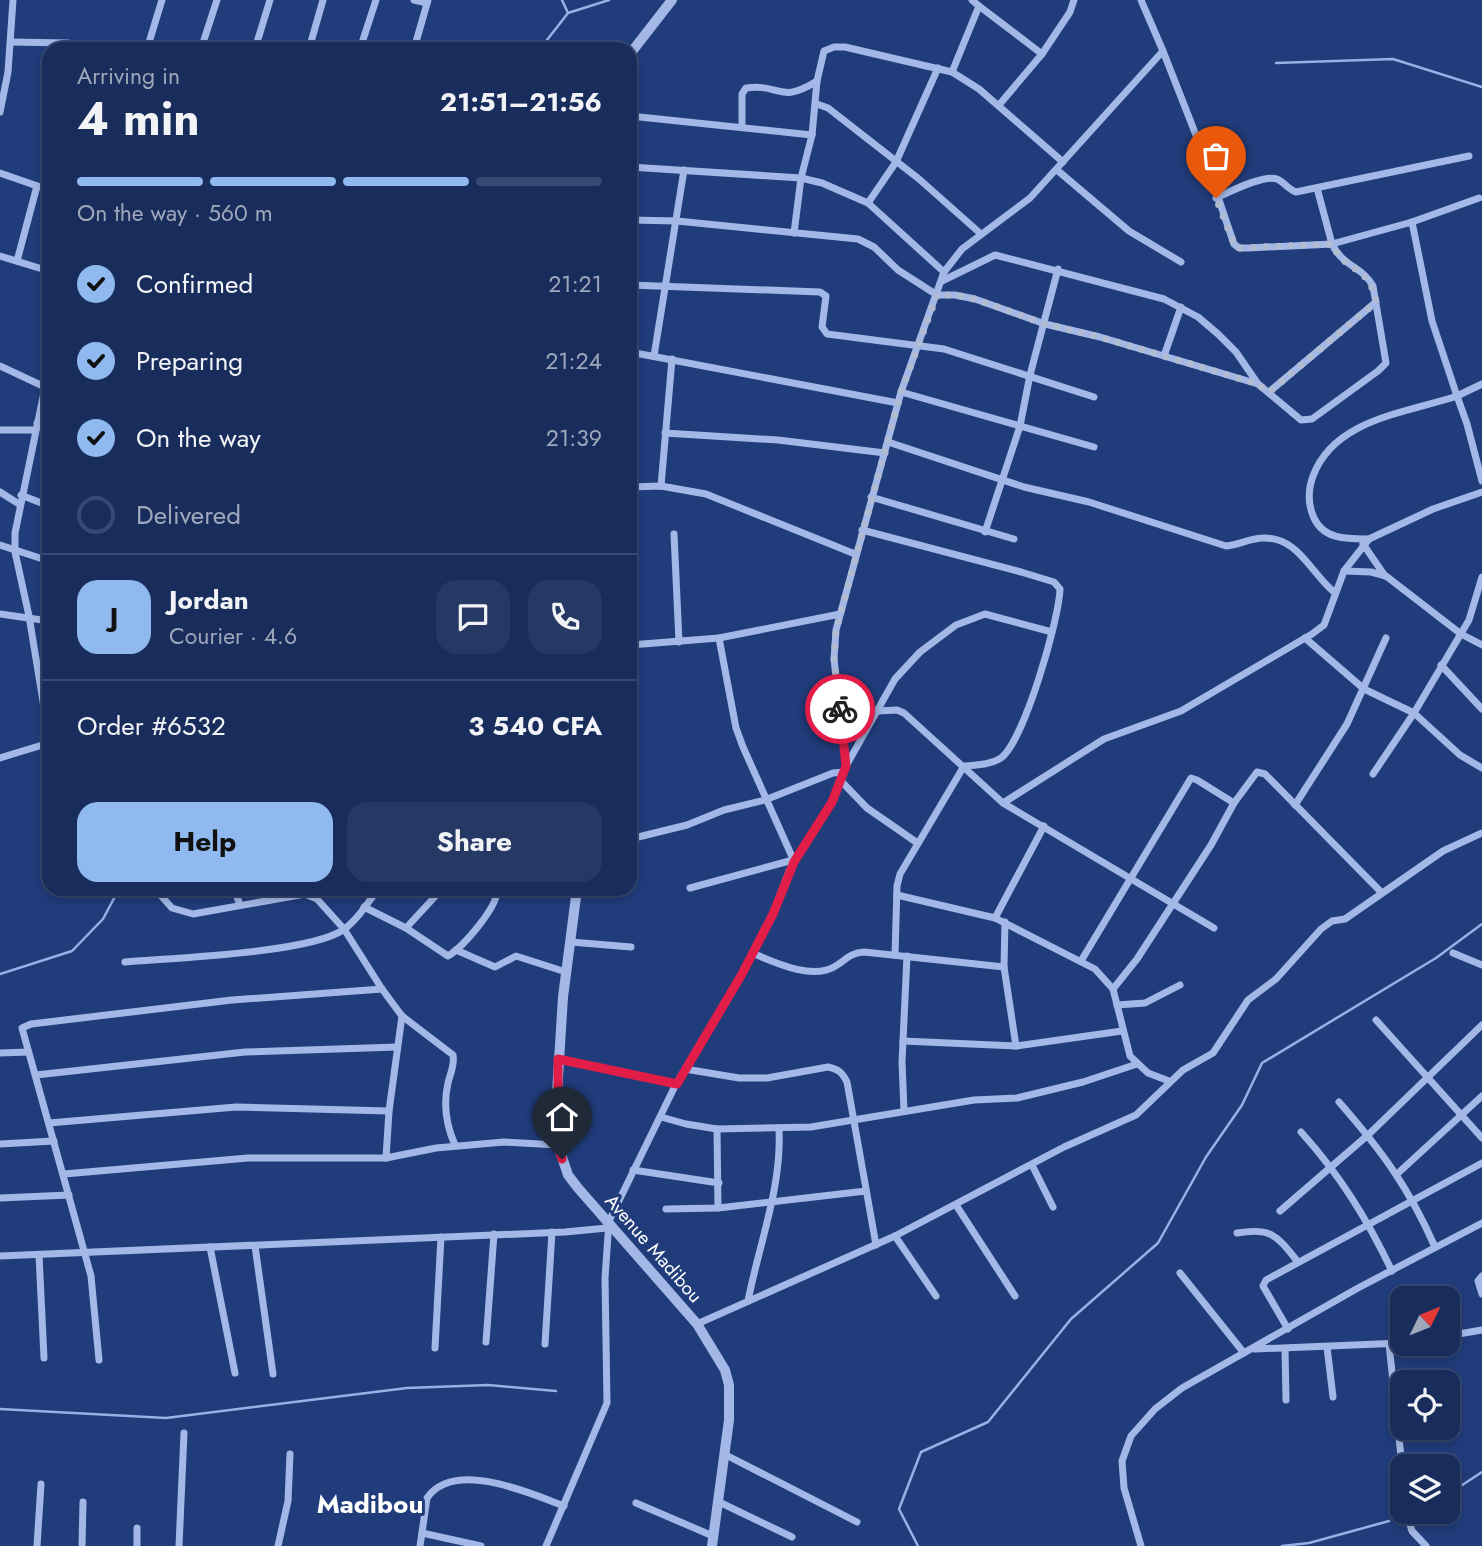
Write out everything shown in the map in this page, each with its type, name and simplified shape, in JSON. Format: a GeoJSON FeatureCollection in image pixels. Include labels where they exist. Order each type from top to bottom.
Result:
{"type":"FeatureCollection","features":[{"type":"Feature","properties":{"kind":"street"},"geometry":{"type":"LineString","coordinates":[[0,113],[11,42],[13,0]]}},
{"type":"Feature","properties":{"kind":"street"},"geometry":{"type":"LineString","coordinates":[[149,42],[162,0]]}},
{"type":"Feature","properties":{"kind":"street"},"geometry":{"type":"LineString","coordinates":[[203,42],[217,0]]}},
{"type":"Feature","properties":{"kind":"street"},"geometry":{"type":"LineString","coordinates":[[257,42],[270,0]]}},
{"type":"Feature","properties":{"kind":"street"},"geometry":{"type":"LineString","coordinates":[[311,42],[323,0]]}},
{"type":"Feature","properties":{"kind":"street"},"geometry":{"type":"LineString","coordinates":[[362,42],[376,0]]}},
{"type":"Feature","properties":{"kind":"street"},"geometry":{"type":"LineString","coordinates":[[414,0],[428,1],[416,42]]}},
{"type":"Feature","properties":{"kind":"street"},"geometry":{"type":"LineString","coordinates":[[637,45],[672,0]]}},
{"type":"Feature","properties":{"kind":"street"},"geometry":{"type":"LineString","coordinates":[[999,105],[1042,54],[1070,12],[1074,0]]}},
{"type":"Feature","properties":{"kind":"street"},"geometry":{"type":"LineString","coordinates":[[1141,0],[1203,153],[1216,198],[1234,244],[1239,248],[1332,244],[1412,222],[1479,198]]}},
{"type":"Feature","properties":{"kind":"street"},"geometry":{"type":"LineString","coordinates":[[953,72],[975,3],[1042,54]]}},
{"type":"Feature","properties":{"kind":"street"},"geometry":{"type":"LineString","coordinates":[[11,42],[42,43]]}},
{"type":"Feature","properties":{"kind":"street"},"geometry":{"type":"LineString","coordinates":[[794,233],[801,178],[813,135],[817,81],[824,51],[834,47],[876,53],[953,72],[999,105],[1063,162]]}},
{"type":"Feature","properties":{"kind":"street"},"geometry":{"type":"LineString","coordinates":[[845,769],[834,659],[836,630],[901,392],[943,276],[962,249],[1030,198],[1119,96],[1163,51]]}},
{"type":"Feature","properties":{"kind":"street"},"geometry":{"type":"LineString","coordinates":[[868,203],[896,162],[938,68]]}},
{"type":"Feature","properties":{"kind":"street"},"geometry":{"type":"LineString","coordinates":[[742,127],[742,94],[746,88],[755,86],[784,93],[799,92],[817,81]]}},
{"type":"Feature","properties":{"kind":"street"},"geometry":{"type":"LineString","coordinates":[[817,104],[828,108],[981,234]]}},
{"type":"Feature","properties":{"kind":"street"},"geometry":{"type":"LineString","coordinates":[[637,117],[813,135]]}},
{"type":"Feature","properties":{"kind":"street"},"geometry":{"type":"LineString","coordinates":[[1216,198],[1268,178],[1281,182],[1296,192],[1469,156]]}},
{"type":"Feature","properties":{"kind":"street"},"geometry":{"type":"LineString","coordinates":[[637,167],[801,178],[822,183],[868,203],[943,276]]}},
{"type":"Feature","properties":{"kind":"street"},"geometry":{"type":"LineString","coordinates":[[654,356],[684,170]]}},
{"type":"Feature","properties":{"kind":"street"},"geometry":{"type":"LineString","coordinates":[[1057,170],[1129,231],[1181,262]]}},
{"type":"Feature","properties":{"kind":"street"},"geometry":{"type":"LineString","coordinates":[[0,173],[42,188]]}},
{"type":"Feature","properties":{"kind":"street"},"geometry":{"type":"LineString","coordinates":[[18,261],[37,186]]}},
{"type":"Feature","properties":{"kind":"street"},"geometry":{"type":"LineString","coordinates":[[637,220],[677,221],[858,239],[874,247],[898,270],[937,295],[975,299],[1045,324],[1258,384],[1301,420],[1312,419],[1386,363],[1373,286],[1368,276],[1338,257],[1317,187]]}},
{"type":"Feature","properties":{"kind":"street"},"geometry":{"type":"LineString","coordinates":[[1412,222],[1432,321],[1467,424],[1482,481]]}},
{"type":"Feature","properties":{"kind":"street"},"geometry":{"type":"LineString","coordinates":[[943,276],[995,255],[1058,269],[1114,288],[1149,293],[1181,307],[1218,334],[1236,352],[1258,384]]}},
{"type":"Feature","properties":{"kind":"street"},"geometry":{"type":"LineString","coordinates":[[0,256],[42,269]]}},
{"type":"Feature","properties":{"kind":"street"},"geometry":{"type":"LineString","coordinates":[[985,531],[1020,426],[1030,375],[1058,269]]}},
{"type":"Feature","properties":{"kind":"street"},"geometry":{"type":"LineString","coordinates":[[637,285],[821,292],[828,302],[822,327],[827,334],[944,349],[1094,397]]}},
{"type":"Feature","properties":{"kind":"street"},"geometry":{"type":"LineString","coordinates":[[1269,392],[1376,302]]}},
{"type":"Feature","properties":{"kind":"street"},"geometry":{"type":"LineString","coordinates":[[1164,356],[1181,307]]}},
{"type":"Feature","properties":{"kind":"street"},"geometry":{"type":"LineString","coordinates":[[637,353],[898,403]]}},
{"type":"Feature","properties":{"kind":"street"},"geometry":{"type":"LineString","coordinates":[[661,486],[672,359]]}},
{"type":"Feature","properties":{"kind":"street"},"geometry":{"type":"LineString","coordinates":[[0,366],[42,386]]}},
{"type":"Feature","properties":{"kind":"street"},"geometry":{"type":"LineString","coordinates":[[1366,541],[1346,540],[1329,534],[1317,525],[1309,508],[1309,488],[1318,463],[1330,446],[1362,427],[1457,396],[1482,384]]}},
{"type":"Feature","properties":{"kind":"street"},"geometry":{"type":"LineString","coordinates":[[901,392],[1094,447]]}},
{"type":"Feature","properties":{"kind":"street"},"geometry":{"type":"LineString","coordinates":[[42,400],[19,504],[15,552],[42,695]]}},
{"type":"Feature","properties":{"kind":"street"},"geometry":{"type":"LineString","coordinates":[[0,430],[42,426]]}},
{"type":"Feature","properties":{"kind":"street"},"geometry":{"type":"LineString","coordinates":[[665,433],[778,440],[885,453]]}},
{"type":"Feature","properties":{"kind":"street"},"geometry":{"type":"LineString","coordinates":[[888,442],[1001,479],[1089,502],[1226,546],[1241,545],[1261,537],[1284,541],[1301,554],[1318,579],[1334,592]]}},
{"type":"Feature","properties":{"kind":"street"},"geometry":{"type":"LineString","coordinates":[[637,487],[661,486],[706,494],[855,554]]}},
{"type":"Feature","properties":{"kind":"street"},"geometry":{"type":"LineString","coordinates":[[0,492],[19,504]]}},
{"type":"Feature","properties":{"kind":"street"},"geometry":{"type":"LineString","coordinates":[[1003,803],[1104,739],[1181,711],[1305,638],[1324,625],[1343,571],[1366,541],[1433,509],[1482,492]]}},
{"type":"Feature","properties":{"kind":"street"},"geometry":{"type":"LineString","coordinates":[[21,495],[42,503]]}},
{"type":"Feature","properties":{"kind":"street"},"geometry":{"type":"LineString","coordinates":[[872,497],[1014,539]]}},
{"type":"Feature","properties":{"kind":"street"},"geometry":{"type":"LineString","coordinates":[[862,530],[1054,582],[1060,589],[1052,632],[1028,710],[1008,750],[993,762],[964,766],[916,842],[900,874],[895,955]]}},
{"type":"Feature","properties":{"kind":"street"},"geometry":{"type":"LineString","coordinates":[[674,534],[679,642]]}},
{"type":"Feature","properties":{"kind":"street"},"geometry":{"type":"LineString","coordinates":[[1366,541],[1385,576]]}},
{"type":"Feature","properties":{"kind":"street"},"geometry":{"type":"LineString","coordinates":[[0,545],[42,559]]}},
{"type":"Feature","properties":{"kind":"street"},"geometry":{"type":"LineString","coordinates":[[1343,571],[1371,572],[1385,576],[1461,634],[1482,645]]}},
{"type":"Feature","properties":{"kind":"street"},"geometry":{"type":"LineString","coordinates":[[1373,774],[1414,713],[1469,620],[1482,578]]}},
{"type":"Feature","properties":{"kind":"street"},"geometry":{"type":"LineString","coordinates":[[0,614],[42,619]]}},
{"type":"Feature","properties":{"kind":"street"},"geometry":{"type":"LineString","coordinates":[[637,645],[719,638],[840,614]]}},
{"type":"Feature","properties":{"kind":"street"},"geometry":{"type":"LineString","coordinates":[[546,1546],[607,1403],[608,1225],[677,1084],[734,990],[773,914],[794,861],[823,819],[845,769],[895,679],[933,641],[968,619],[985,614],[1052,632]]}},
{"type":"Feature","properties":{"kind":"street"},"geometry":{"type":"LineString","coordinates":[[719,638],[736,728],[765,800],[794,861]]}},
{"type":"Feature","properties":{"kind":"street"},"geometry":{"type":"LineString","coordinates":[[1305,638],[1364,688],[1414,713],[1460,755],[1481,766]]}},
{"type":"Feature","properties":{"kind":"street"},"geometry":{"type":"LineString","coordinates":[[1295,805],[1347,724],[1386,638]]}},
{"type":"Feature","properties":{"kind":"street"},"geometry":{"type":"LineString","coordinates":[[1441,665],[1482,709]]}},
{"type":"Feature","properties":{"kind":"street"},"geometry":{"type":"LineString","coordinates":[[878,711],[897,710],[904,713],[1003,803],[1214,928]]}},
{"type":"Feature","properties":{"kind":"street"},"geometry":{"type":"LineString","coordinates":[[0,758],[42,745]]}},
{"type":"Feature","properties":{"kind":"street"},"geometry":{"type":"LineString","coordinates":[[637,837],[687,825],[724,810],[765,800],[845,769]]}},
{"type":"Feature","properties":{"kind":"street"},"geometry":{"type":"LineString","coordinates":[[1113,989],[1137,959],[1234,803],[1257,772],[1262,772],[1382,893]]}},
{"type":"Feature","properties":{"kind":"street"},"geometry":{"type":"LineString","coordinates":[[1081,961],[1191,778],[1234,803]]}},
{"type":"Feature","properties":{"kind":"street"},"geometry":{"type":"LineString","coordinates":[[841,781],[867,808],[916,842]]}},
{"type":"Feature","properties":{"kind":"street"},"geometry":{"type":"LineString","coordinates":[[995,918],[1044,826]]}},
{"type":"Feature","properties":{"kind":"street"},"geometry":{"type":"LineString","coordinates":[[697,1324],[895,1236],[1093,1133],[1136,1115],[1169,1081],[1213,1053],[1248,1000],[1276,979],[1321,929],[1332,921],[1345,919],[1443,851],[1482,833]]}},
{"type":"Feature","properties":{"kind":"street"},"geometry":{"type":"LineString","coordinates":[[690,888],[794,861]]}},
{"type":"Feature","properties":{"kind":"street"},"geometry":{"type":"LineString","coordinates":[[897,895],[995,918],[1081,961],[1104,977],[1113,989],[1130,1056],[1148,1073],[1169,1081]]}},
{"type":"Feature","properties":{"kind":"street"},"geometry":{"type":"LineString","coordinates":[[160,896],[167,905],[177,911],[200,913],[293,896]]}},
{"type":"Feature","properties":{"kind":"street"},"geometry":{"type":"LineString","coordinates":[[237,896],[240,905]]}},
{"type":"Feature","properties":{"kind":"street"},"geometry":{"type":"LineString","coordinates":[[317,896],[344,929],[402,1016],[453,1055],[454,1063],[445,1098],[447,1127],[455,1145]]}},
{"type":"Feature","properties":{"kind":"street"},"geometry":{"type":"LineString","coordinates":[[125,962],[269,948],[312,941],[344,929],[373,896]]}},
{"type":"Feature","properties":{"kind":"street"},"geometry":{"type":"LineString","coordinates":[[406,928],[436,896]]}},
{"type":"Feature","properties":{"kind":"street"},"geometry":{"type":"LineString","coordinates":[[364,907],[406,928],[448,956],[496,902],[496,896]]}},
{"type":"Feature","properties":{"kind":"street","name":"Avenue Madibou"},"geometry":{"type":"LineString","coordinates":[[576,896],[558,1059],[558,1145],[568,1175],[608,1225],[697,1324],[717,1354],[729,1385],[730,1411],[712,1541]]}},
{"type":"Feature","properties":{"kind":"street"},"geometry":{"type":"LineString","coordinates":[[1005,922],[1004,967],[1016,1046]]}},
{"type":"Feature","properties":{"kind":"street"},"geometry":{"type":"LineString","coordinates":[[571,942],[631,947]]}},
{"type":"Feature","properties":{"kind":"street"},"geometry":{"type":"LineString","coordinates":[[456,950],[495,967],[516,956],[566,972]]}},
{"type":"Feature","properties":{"kind":"street"},"geometry":{"type":"LineString","coordinates":[[752,953],[794,968],[824,971],[855,953],[1004,967]]}},
{"type":"Feature","properties":{"kind":"street"},"geometry":{"type":"LineString","coordinates":[[1453,954],[1482,965]]}},
{"type":"Feature","properties":{"kind":"street"},"geometry":{"type":"LineString","coordinates":[[904,1111],[903,1041],[907,957]]}},
{"type":"Feature","properties":{"kind":"street"},"geometry":{"type":"LineString","coordinates":[[1117,1005],[1145,1003],[1180,985]]}},
{"type":"Feature","properties":{"kind":"street"},"geometry":{"type":"LineString","coordinates":[[99,1360],[96,1308],[85,1254],[22,1032],[25,1025],[232,1000],[382,989]]}},
{"type":"Feature","properties":{"kind":"street"},"geometry":{"type":"LineString","coordinates":[[386,1158],[389,1111],[402,1016]]}},
{"type":"Feature","properties":{"kind":"street"},"geometry":{"type":"LineString","coordinates":[[1376,1020],[1482,1138]]}},
{"type":"Feature","properties":{"kind":"street"},"geometry":{"type":"LineString","coordinates":[[1280,1211],[1368,1135],[1482,1025]]}},
{"type":"Feature","properties":{"kind":"street"},"geometry":{"type":"LineString","coordinates":[[903,1041],[966,1046],[1016,1046],[1122,1031]]}},
{"type":"Feature","properties":{"kind":"street"},"geometry":{"type":"LineString","coordinates":[[36,1075],[245,1052],[397,1047]]}},
{"type":"Feature","properties":{"kind":"street"},"geometry":{"type":"LineString","coordinates":[[0,1053],[28,1052]]}},
{"type":"Feature","properties":{"kind":"street"},"geometry":{"type":"LineString","coordinates":[[558,1059],[677,1084]]}},
{"type":"Feature","properties":{"kind":"street"},"geometry":{"type":"LineString","coordinates":[[661,1116],[694,1126],[718,1129],[811,1127],[974,1100],[1017,1098],[1083,1082],[1137,1064]]}},
{"type":"Feature","properties":{"kind":"street"},"geometry":{"type":"LineString","coordinates":[[685,1069],[739,1078],[767,1078],[828,1068],[837,1069],[847,1082],[876,1245]]}},
{"type":"Feature","properties":{"kind":"street"},"geometry":{"type":"LineString","coordinates":[[1397,1174],[1482,1096]]}},
{"type":"Feature","properties":{"kind":"street"},"geometry":{"type":"LineString","coordinates":[[1339,1102],[1368,1135],[1415,1201],[1435,1247]]}},
{"type":"Feature","properties":{"kind":"street"},"geometry":{"type":"LineString","coordinates":[[49,1123],[236,1107],[389,1111]]}},
{"type":"Feature","properties":{"kind":"street"},"geometry":{"type":"LineString","coordinates":[[718,1129],[718,1208]]}},
{"type":"Feature","properties":{"kind":"street"},"geometry":{"type":"LineString","coordinates":[[748,1301],[779,1163],[779,1129]]}},
{"type":"Feature","properties":{"kind":"street"},"geometry":{"type":"LineString","coordinates":[[1301,1132],[1331,1166],[1370,1224],[1392,1271]]}},
{"type":"Feature","properties":{"kind":"street"},"geometry":{"type":"LineString","coordinates":[[0,1144],[54,1141]]}},
{"type":"Feature","properties":{"kind":"street"},"geometry":{"type":"LineString","coordinates":[[64,1174],[248,1158],[386,1158],[455,1145],[504,1142],[558,1145]]}},
{"type":"Feature","properties":{"kind":"street"},"geometry":{"type":"LineString","coordinates":[[1288,1329],[1263,1286],[1274,1275],[1482,1163]]}},
{"type":"Feature","properties":{"kind":"street"},"geometry":{"type":"LineString","coordinates":[[1032,1165],[1053,1207]]}},
{"type":"Feature","properties":{"kind":"street"},"geometry":{"type":"LineString","coordinates":[[633,1170],[719,1183]]}},
{"type":"Feature","properties":{"kind":"street"},"geometry":{"type":"LineString","coordinates":[[666,1209],[718,1208],[866,1192]]}},
{"type":"Feature","properties":{"kind":"street"},"geometry":{"type":"LineString","coordinates":[[0,1198],[69,1195]]}},
{"type":"Feature","properties":{"kind":"street"},"geometry":{"type":"LineString","coordinates":[[956,1205],[1015,1296]]}},
{"type":"Feature","properties":{"kind":"street"},"geometry":{"type":"LineString","coordinates":[[1141,1546],[1122,1473],[1124,1448],[1131,1436],[1168,1397],[1482,1223]]}},
{"type":"Feature","properties":{"kind":"street"},"geometry":{"type":"LineString","coordinates":[[0,1256],[552,1233],[608,1225]]}},
{"type":"Feature","properties":{"kind":"street"},"geometry":{"type":"LineString","coordinates":[[1237,1233],[1257,1230],[1272,1233],[1298,1262]]}},
{"type":"Feature","properties":{"kind":"street"},"geometry":{"type":"LineString","coordinates":[[545,1344],[552,1233]]}},
{"type":"Feature","properties":{"kind":"street"},"geometry":{"type":"LineString","coordinates":[[486,1342],[494,1234]]}},
{"type":"Feature","properties":{"kind":"street"},"geometry":{"type":"LineString","coordinates":[[895,1236],[936,1296]]}},
{"type":"Feature","properties":{"kind":"street"},"geometry":{"type":"LineString","coordinates":[[435,1348],[441,1237]]}},
{"type":"Feature","properties":{"kind":"street"},"geometry":{"type":"LineString","coordinates":[[255,1246],[273,1374]]}},
{"type":"Feature","properties":{"kind":"street"},"geometry":{"type":"LineString","coordinates":[[210,1247],[235,1373]]}},
{"type":"Feature","properties":{"kind":"street"},"geometry":{"type":"LineString","coordinates":[[40,1255],[44,1358]]}},
{"type":"Feature","properties":{"kind":"street"},"geometry":{"type":"LineString","coordinates":[[1180,1273],[1244,1353]]}},
{"type":"Feature","properties":{"kind":"street"},"geometry":{"type":"LineString","coordinates":[[1482,1276],[1478,1281],[1482,1294]]}},
{"type":"Feature","properties":{"kind":"street"},"geometry":{"type":"LineString","coordinates":[[1460,1334],[1482,1330]]}},
{"type":"Feature","properties":{"kind":"street"},"geometry":{"type":"LineString","coordinates":[[1255,1349],[1389,1344],[1401,1454]]}},
{"type":"Feature","properties":{"kind":"street"},"geometry":{"type":"LineString","coordinates":[[1327,1347],[1333,1397]]}},
{"type":"Feature","properties":{"kind":"street"},"geometry":{"type":"LineString","coordinates":[[1285,1349],[1286,1400]]}},
{"type":"Feature","properties":{"kind":"street"},"geometry":{"type":"LineString","coordinates":[[179,1546],[184,1433]]}},
{"type":"Feature","properties":{"kind":"street"},"geometry":{"type":"LineString","coordinates":[[278,1546],[288,1501],[290,1454]]}},
{"type":"Feature","properties":{"kind":"street"},"geometry":{"type":"LineString","coordinates":[[724,1454],[857,1522]]}},
{"type":"Feature","properties":{"kind":"street"},"geometry":{"type":"LineString","coordinates":[[421,1546],[427,1498],[445,1484],[494,1481],[564,1506]]}},
{"type":"Feature","properties":{"kind":"street"},"geometry":{"type":"LineString","coordinates":[[37,1546],[41,1484]]}},
{"type":"Feature","properties":{"kind":"street"},"geometry":{"type":"LineString","coordinates":[[718,1501],[792,1537]]}},
{"type":"Feature","properties":{"kind":"street"},"geometry":{"type":"LineString","coordinates":[[82,1546],[83,1502]]}},
{"type":"Feature","properties":{"kind":"street"},"geometry":{"type":"LineString","coordinates":[[636,1503],[712,1541]]}},
{"type":"Feature","properties":{"kind":"street"},"geometry":{"type":"LineString","coordinates":[[1410,1524],[1412,1531],[1426,1546]]}},
{"type":"Feature","properties":{"kind":"street"},"geometry":{"type":"LineString","coordinates":[[136,1546],[137,1528]]}},
{"type":"Feature","properties":{"kind":"street"},"geometry":{"type":"LineString","coordinates":[[422,1533],[481,1546]]}},
{"type":"Feature","properties":{"kind":"waterway"},"geometry":{"type":"LineString","coordinates":[[562,0],[568,13]]}},
{"type":"Feature","properties":{"kind":"waterway"},"geometry":{"type":"LineString","coordinates":[[545,42],[568,13],[609,0]]}},
{"type":"Feature","properties":{"kind":"waterway"},"geometry":{"type":"LineString","coordinates":[[1276,63],[1393,59],[1482,87]]}},
{"type":"Feature","properties":{"kind":"waterway"},"geometry":{"type":"LineString","coordinates":[[0,974],[72,951],[103,919],[115,896]]}},
{"type":"Feature","properties":{"kind":"waterway"},"geometry":{"type":"LineString","coordinates":[[918,1546],[899,1509],[921,1452],[988,1422],[1071,1319],[1158,1243],[1206,1157],[1242,1105],[1262,1063],[1436,958],[1482,924]]}},
{"type":"Feature","properties":{"kind":"waterway"},"geometry":{"type":"LineString","coordinates":[[0,1409],[166,1418],[407,1388],[488,1385],[556,1391]]}},
{"type":"Feature","properties":{"kind":"waterway"},"geometry":{"type":"LineString","coordinates":[[1460,1486],[1482,1472]]}},
{"type":"Feature","properties":{"kind":"waterway"},"geometry":{"type":"LineString","coordinates":[[1282,1546],[1309,1543],[1389,1521]]}},
{"type":"Feature","properties":{"kind":"way so far"},"geometry":{"type":"LineString","coordinates":[[840,709],[834,659],[836,630],[901,392],[937,295],[955,295],[993,304],[1045,324],[1100,337],[1258,384],[1269,392],[1376,302],[1368,276],[1338,257],[1332,244],[1239,248],[1234,244],[1216,198]]}},
{"type":"Feature","properties":{"kind":"district","name":"Madibou"},"geometry":{"type":"Point","coordinates":[370,1504]}},
{"type":"Feature","properties":{"kind":"route"},"geometry":{"type":"LineString","coordinates":[[562,1159],[558,1145],[556,1109],[558,1059],[677,1084],[705,1033],[734,990],[773,914],[783,883],[832,802],[846,766],[840,709]]}}]}
